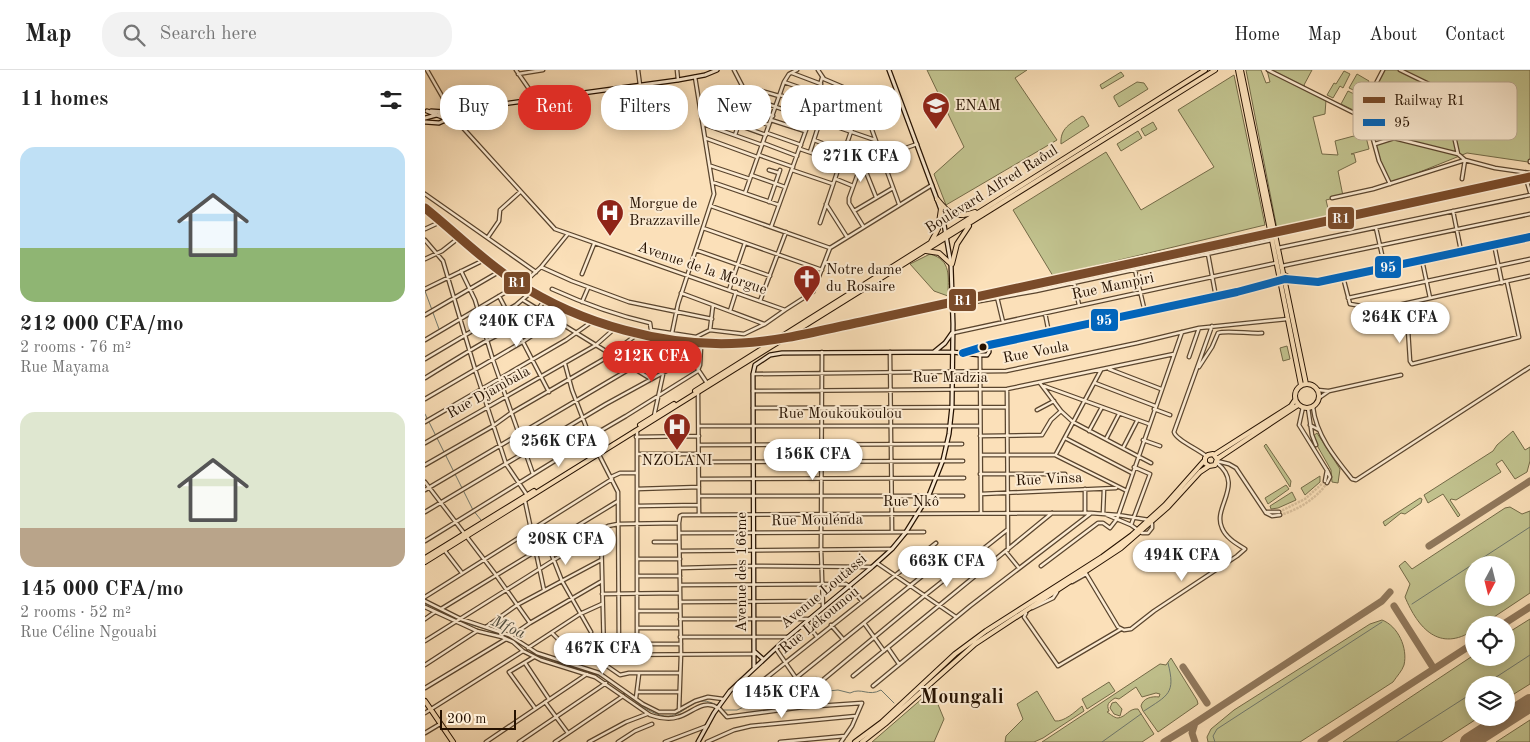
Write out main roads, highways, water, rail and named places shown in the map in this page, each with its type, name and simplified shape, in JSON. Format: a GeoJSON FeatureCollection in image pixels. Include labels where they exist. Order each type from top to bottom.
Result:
{"type":"FeatureCollection","features":[{"type":"Feature","properties":{"kind":"main road"},"geometry":{"type":"LineString","coordinates":[[508,103],[678,80],[717,70]]}},
{"type":"Feature","properties":{"kind":"main road","name":"Avenue Loutassi"},"geometry":{"type":"LineString","coordinates":[[699,740],[723,699],[763,658],[892,549],[919,513],[929,495],[943,460],[950,425],[953,389],[951,264],[948,234],[933,185],[889,70]]}},
{"type":"Feature","properties":{"kind":"main road","name":"Boulevard Alfred Raôul"},"geometry":{"type":"LineString","coordinates":[[948,234],[984,208],[1205,70]]}},
{"type":"Feature","properties":{"kind":"main road","name":"Boulevard Alfred Raôul"},"geometry":{"type":"LineString","coordinates":[[770,345],[930,243],[973,221],[1215,70]]}},
{"type":"Feature","properties":{"kind":"main road"},"geometry":{"type":"LineString","coordinates":[[1239,70],[1273,240],[1283,274],[1289,319],[1304,384]]}},
{"type":"Feature","properties":{"kind":"main road"},"geometry":{"type":"LineString","coordinates":[[1239,70],[1278,248],[1304,384]]}},
{"type":"Feature","properties":{"kind":"main road"},"geometry":{"type":"LineString","coordinates":[[426,111],[440,113]]}},
{"type":"Feature","properties":{"kind":"main road"},"geometry":{"type":"LineString","coordinates":[[426,111],[436,115]]}},
{"type":"Feature","properties":{"kind":"main road"},"geometry":{"type":"LineString","coordinates":[[425,118],[440,115]]}},
{"type":"Feature","properties":{"kind":"main road"},"geometry":{"type":"LineString","coordinates":[[425,122],[440,122]]}},
{"type":"Feature","properties":{"kind":"main road"},"geometry":{"type":"LineString","coordinates":[[937,199],[955,215],[967,215],[984,208]]}},
{"type":"Feature","properties":{"kind":"main road"},"geometry":{"type":"LineString","coordinates":[[930,243],[938,229],[942,211]]}},
{"type":"Feature","properties":{"kind":"main road"},"geometry":{"type":"LineString","coordinates":[[924,252],[939,253],[951,264],[957,244],[973,221]]}},
{"type":"Feature","properties":{"kind":"main road"},"geometry":{"type":"LineString","coordinates":[[425,558],[924,252],[948,234]]}},
{"type":"Feature","properties":{"kind":"main road"},"geometry":{"type":"LineString","coordinates":[[963,353],[989,345],[1216,297],[1283,280],[1293,279],[1314,282],[1343,277],[1530,236]]}},
{"type":"Feature","properties":{"kind":"main road"},"geometry":{"type":"LineString","coordinates":[[1283,274],[1293,279]]}},
{"type":"Feature","properties":{"kind":"main road"},"geometry":{"type":"LineString","coordinates":[[934,352],[953,333]]}},
{"type":"Feature","properties":{"kind":"main road"},"geometry":{"type":"LineString","coordinates":[[934,352],[988,354],[989,345]]}},
{"type":"Feature","properties":{"kind":"main road","name":"Avenue des 16ème"},"geometry":{"type":"LineString","coordinates":[[754,667],[753,374],[755,365],[770,355],[782,353],[934,352]]}},
{"type":"Feature","properties":{"kind":"main road"},"geometry":{"type":"LineString","coordinates":[[1216,460],[1298,405],[1308,407],[1316,404],[1319,398],[1318,390],[1315,387],[1304,384]]}},
{"type":"Feature","properties":{"kind":"main road"},"geometry":{"type":"LineString","coordinates":[[863,742],[981,639],[1121,548],[1200,472],[1209,466],[1213,466],[1216,460],[1291,406],[1295,400],[1296,391],[1304,384]]}},
{"type":"Feature","properties":{"kind":"main road"},"geometry":{"type":"LineString","coordinates":[[597,452],[637,430],[698,390]]}},
{"type":"Feature","properties":{"kind":"main road"},"geometry":{"type":"LineString","coordinates":[[1295,400],[1298,405]]}},
{"type":"Feature","properties":{"kind":"main road"},"geometry":{"type":"LineString","coordinates":[[1151,521],[1205,462],[1209,454],[1216,460]]}},
{"type":"Feature","properties":{"kind":"main road"},"geometry":{"type":"LineString","coordinates":[[1205,462],[1209,466]]}},
{"type":"Feature","properties":{"kind":"main road"},"geometry":{"type":"LineString","coordinates":[[855,742],[882,722],[955,654],[986,631],[1140,531]]}},
{"type":"Feature","properties":{"kind":"main road"},"geometry":{"type":"LineString","coordinates":[[425,562],[464,535]]}},
{"type":"Feature","properties":{"kind":"main road"},"geometry":{"type":"LineString","coordinates":[[754,653],[763,658]]}},
{"type":"Feature","properties":{"kind":"main road"},"geometry":{"type":"LineString","coordinates":[[425,701],[451,742]]}},
{"type":"Feature","properties":{"kind":"waterway"},"geometry":{"type":"LineString","coordinates":[[425,291],[439,329]]}},
{"type":"Feature","properties":{"kind":"waterway"},"geometry":{"type":"LineString","coordinates":[[425,414],[473,510],[481,520]]}},
{"type":"Feature","properties":{"kind":"waterway"},"geometry":{"type":"LineString","coordinates":[[1412,604],[1530,527]]}},
{"type":"Feature","properties":{"kind":"waterway","name":"Mfoa"},"geometry":{"type":"LineString","coordinates":[[425,604],[442,611],[458,621],[505,635],[541,657],[589,671],[603,678]]}},
{"type":"Feature","properties":{"kind":"waterway"},"geometry":{"type":"LineString","coordinates":[[1215,742],[1213,736],[1217,729],[1382,622]]}},
{"type":"Feature","properties":{"kind":"waterway"},"geometry":{"type":"LineString","coordinates":[[1498,676],[1530,655]]}},
{"type":"Feature","properties":{"kind":"waterway"},"geometry":{"type":"LineString","coordinates":[[1144,711],[1168,693],[1171,681],[1168,663]]}},
{"type":"Feature","properties":{"kind":"waterway","name":"Mfoa"},"geometry":{"type":"LineString","coordinates":[[621,690],[647,709],[665,716],[677,714],[698,702],[705,701],[715,704]]}},
{"type":"Feature","properties":{"kind":"waterway","name":"Mfoa"},"geometry":{"type":"LineString","coordinates":[[724,710],[737,710],[753,703],[762,703],[799,694],[838,690],[850,693],[854,691],[872,693],[881,690],[894,703]]}},
{"type":"Feature","properties":{"kind":"waterway"},"geometry":{"type":"LineString","coordinates":[[1396,742],[1465,698]]}},
{"type":"Feature","properties":{"kind":"waterway"},"geometry":{"type":"LineString","coordinates":[[1102,742],[1141,714]]}},
{"type":"Feature","properties":{"kind":"tunnel"},"geometry":{"type":"LineString","coordinates":[[1279,512],[1305,499],[1325,481]]}},
{"type":"Feature","properties":{"kind":"tunnel"},"geometry":{"type":"LineString","coordinates":[[1280,515],[1307,503],[1327,483]]}},
{"type":"Feature","properties":{"kind":"rail line","name":"R1"},"geometry":{"type":"LineString","coordinates":[[425,208],[504,274],[541,297],[568,310],[596,321],[654,337],[713,344],[772,340],[817,332],[1530,177]]}},
{"type":"Feature","properties":{"kind":"place","name":"ENAM"},"geometry":{"type":"Point","coordinates":[936,130]}},
{"type":"Feature","properties":{"kind":"place","name":"Morgue de Brazzaville"},"geometry":{"type":"Point","coordinates":[610,237]}},
{"type":"Feature","properties":{"kind":"place","name":"Notre dame du Rosaire"},"geometry":{"type":"Point","coordinates":[807,303]}},
{"type":"Feature","properties":{"kind":"place","name":"NZOLANI"},"geometry":{"type":"Point","coordinates":[677,451]}},
{"type":"Feature","properties":{"kind":"district","name":"Moungali"},"geometry":{"type":"Point","coordinates":[962,698]}}]}
